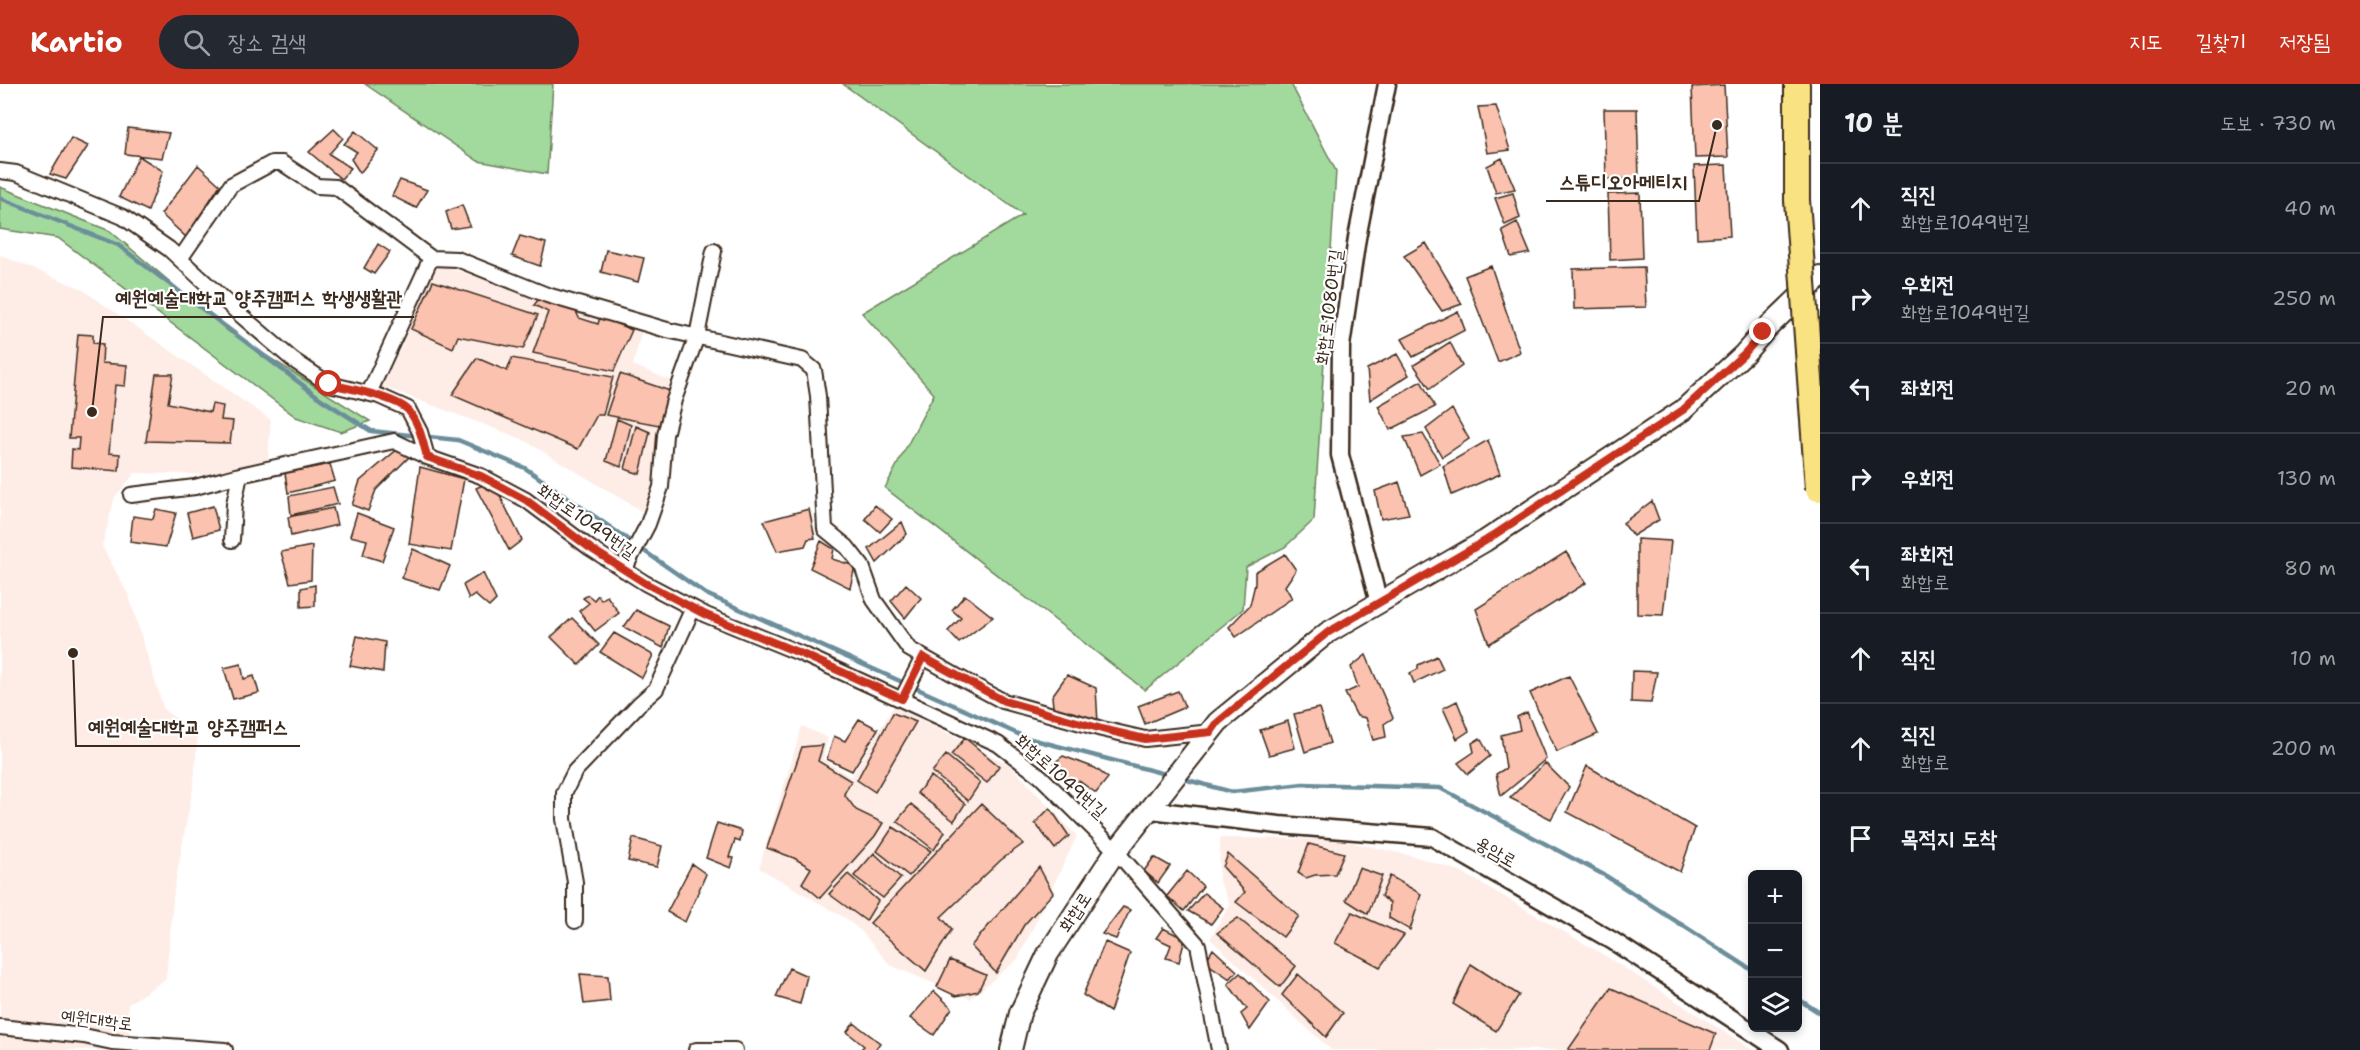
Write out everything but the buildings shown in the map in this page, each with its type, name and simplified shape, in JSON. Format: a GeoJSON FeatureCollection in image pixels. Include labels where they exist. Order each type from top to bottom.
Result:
{"type":"FeatureCollection","features":[{"type":"Feature","properties":{"kind":"highway"},"geometry":{"type":"LineString","coordinates":[[1797,84],[1797,200],[1819,496]]}},
{"type":"Feature","properties":{"kind":"main road"},"geometry":{"type":"LineString","coordinates":[[1211,732],[1218,722],[1327,633],[1485,541],[1683,410],[1744,354],[1767,328],[1820,277]]}},
{"type":"Feature","properties":{"kind":"main road","name":"화합로"},"geometry":{"type":"LineString","coordinates":[[1011,1050],[1020,1012],[1048,954],[1116,851],[1211,732]]}},
{"type":"Feature","properties":{"kind":"street","name":"화합로1080번길"},"geometry":{"type":"LineString","coordinates":[[1379,603],[1340,455],[1341,346],[1357,238],[1387,84]]}},
{"type":"Feature","properties":{"kind":"street"},"geometry":{"type":"LineString","coordinates":[[180,259],[231,184],[272,163],[282,163],[317,186],[336,187],[431,258],[457,259],[547,295],[667,330],[802,360],[814,370],[818,396],[825,529],[847,547],[862,566],[874,600],[909,649],[922,662],[1004,701],[1102,729],[1145,739],[1211,732]]}},
{"type":"Feature","properties":{"kind":"street"},"geometry":{"type":"LineString","coordinates":[[0,171],[15,174],[123,217],[169,249],[293,360],[329,384],[369,393],[408,409],[420,432],[425,452]]}},
{"type":"Feature","properties":{"kind":"street"},"geometry":{"type":"LineString","coordinates":[[624,570],[648,524],[661,487],[665,435],[674,400],[697,336],[714,251]]}},
{"type":"Feature","properties":{"kind":"street"},"geometry":{"type":"LineString","coordinates":[[369,393],[431,258]]}},
{"type":"Feature","properties":{"kind":"street","name":"화합로1049번길"},"geometry":{"type":"LineString","coordinates":[[131,495],[195,487],[394,441],[481,476],[526,500],[590,548],[645,583],[693,608],[903,697],[998,744],[1040,776],[1116,851],[1198,945],[1219,1050]]}},
{"type":"Feature","properties":{"kind":"street"},"geometry":{"type":"LineString","coordinates":[[232,540],[234,504],[240,476]]}},
{"type":"Feature","properties":{"kind":"street"},"geometry":{"type":"LineString","coordinates":[[575,921],[575,882],[564,819],[564,793],[575,771],[656,689],[693,608]]}},
{"type":"Feature","properties":{"kind":"street"},"geometry":{"type":"LineString","coordinates":[[903,697],[922,662]]}},
{"type":"Feature","properties":{"kind":"street","name":"용암로"},"geometry":{"type":"LineString","coordinates":[[1151,810],[1279,825],[1432,837],[1613,941],[1780,1050]]}},
{"type":"Feature","properties":{"kind":"street","name":"예원대학로"},"geometry":{"type":"LineString","coordinates":[[0,1027],[84,1036],[112,1042],[225,1050]]}},
{"type":"Feature","properties":{"kind":"street"},"geometry":{"type":"LineString","coordinates":[[696,1050],[735,1050]]}},
{"type":"Feature","properties":{"kind":"shaded area"},"geometry":{"type":"Polygon","coordinates":[[[0,255],[80,288],[271,420],[268,459],[213,475],[135,473],[115,497],[102,546],[129,596],[164,710],[198,734],[194,782],[174,890],[166,979],[128,1004],[130,1050],[0,1050],[0,255]]]}},
{"type":"Feature","properties":{"kind":"shaded area"},"geometry":{"type":"Polygon","coordinates":[[[437,264],[642,330],[633,365],[672,381],[648,515],[522,439],[381,386],[399,352],[437,264]]]}},
{"type":"Feature","properties":{"kind":"shaded area"},"geometry":{"type":"Polygon","coordinates":[[[894,706],[1010,765],[1077,836],[1018,959],[970,999],[890,965],[861,931],[845,918],[759,868],[802,726],[828,738],[823,759],[851,777],[894,706]]]}},
{"type":"Feature","properties":{"kind":"shaded area"},"geometry":{"type":"Polygon","coordinates":[[[1220,838],[1337,839],[1417,857],[1460,871],[1604,955],[1753,1050],[1331,1050],[1210,939],[1230,904],[1219,881],[1220,838]]]}},
{"type":"Feature","properties":{"kind":"green space"},"geometry":{"type":"Polygon","coordinates":[[[365,84],[553,84],[547,174],[478,161],[365,84]]]}},
{"type":"Feature","properties":{"kind":"green space"},"geometry":{"type":"Polygon","coordinates":[[[843,84],[1291,84],[1336,171],[1314,520],[1285,547],[1246,567],[1243,609],[1145,690],[885,488],[934,394],[862,313],[1023,215],[843,84]]]}},
{"type":"Feature","properties":{"kind":"green space"},"geometry":{"type":"Polygon","coordinates":[[[0,187],[110,231],[229,332],[370,421],[341,432],[296,417],[58,238],[0,229],[0,187]]]}},
{"type":"Feature","properties":{"kind":"waterway"},"geometry":{"type":"LineString","coordinates":[[0,198],[118,245],[321,399],[371,431],[458,440],[525,468],[706,594],[1027,738],[1169,775]]}},
{"type":"Feature","properties":{"kind":"waterway"},"geometry":{"type":"LineString","coordinates":[[1180,778],[1232,792],[1303,784],[1440,788],[1606,876],[1748,967]]}},
{"type":"Feature","properties":{"kind":"waterway"},"geometry":{"type":"LineString","coordinates":[[1802,1002],[1820,1013]]}},
{"type":"Feature","properties":{"kind":"place","name":"스튜디오아메티지"},"geometry":{"type":"Point","coordinates":[1717,125]}},
{"type":"Feature","properties":{"kind":"place","name":"예원예술대학교 양주캠퍼스 학생생활관"},"geometry":{"type":"Point","coordinates":[92,412]}},
{"type":"Feature","properties":{"kind":"place","name":"예원예술대학교 양주캠퍼스"},"geometry":{"type":"Point","coordinates":[73,653]}},
{"type":"Feature","properties":{"kind":"route"},"geometry":{"type":"LineString","coordinates":[[329,384],[379,396],[408,409],[420,432],[427,457],[481,476],[526,500],[590,548],[645,583],[706,615],[802,654],[902,699],[923,657],[1004,701],[1145,739],[1211,732],[1218,722],[1327,633],[1485,541],[1683,410],[1744,354],[1763,332]]}}]}
